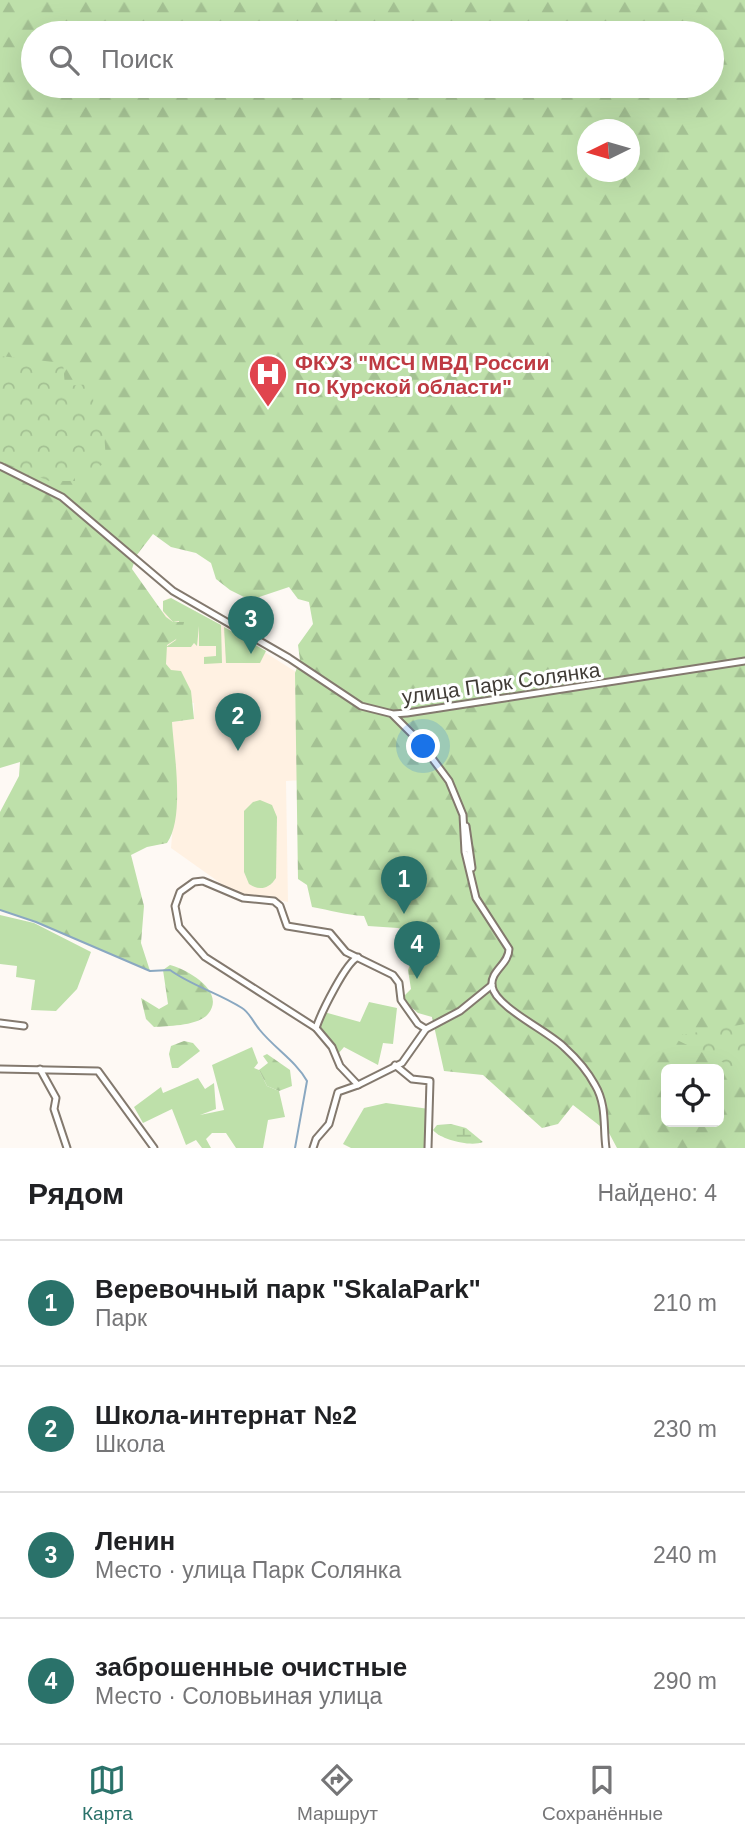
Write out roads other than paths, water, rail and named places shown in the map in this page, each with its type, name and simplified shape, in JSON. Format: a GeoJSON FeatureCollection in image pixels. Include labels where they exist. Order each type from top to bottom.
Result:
{"type":"FeatureCollection","features":[{"type":"Feature","properties":{"kind":"street","name":"улица Парк Солянка"},"geometry":{"type":"LineString","coordinates":[[0,466],[62,497],[173,591],[289,658],[361,706],[393,715],[745,661]]}},
{"type":"Feature","properties":{"kind":"street"},"geometry":{"type":"LineString","coordinates":[[313,1148],[316,1139],[329,1124],[338,1093],[402,1063],[426,1029],[460,1011],[492,985],[508,959],[509,949],[481,909],[465,852],[464,820],[443,772],[393,715]]}},
{"type":"Feature","properties":{"kind":"street"},"geometry":{"type":"LineString","coordinates":[[358,1085],[340,1066],[332,1047],[316,1028],[205,957],[176,921],[175,905],[180,891],[198,881],[212,883],[243,898],[274,901],[280,906],[285,923],[293,929],[325,931],[334,936],[346,953],[393,975],[399,983],[401,1000],[418,1024],[426,1029]]}},
{"type":"Feature","properties":{"kind":"street"},"geometry":{"type":"LineString","coordinates":[[316,1028],[325,1002],[344,978],[351,961],[358,957]]}},
{"type":"Feature","properties":{"kind":"street"},"geometry":{"type":"LineString","coordinates":[[492,985],[505,1004],[564,1046],[596,1086],[603,1103],[606,1148]]}},
{"type":"Feature","properties":{"kind":"street"},"geometry":{"type":"LineString","coordinates":[[0,1023],[24,1026]]}},
{"type":"Feature","properties":{"kind":"street"},"geometry":{"type":"LineString","coordinates":[[395,1065],[412,1079],[430,1081],[428,1148]]}},
{"type":"Feature","properties":{"kind":"street"},"geometry":{"type":"LineString","coordinates":[[0,1069],[98,1071],[154,1148]]}},
{"type":"Feature","properties":{"kind":"street"},"geometry":{"type":"LineString","coordinates":[[40,1069],[56,1098],[54,1109],[67,1148]]}},
{"type":"Feature","properties":{"kind":"waterway"},"geometry":{"type":"LineString","coordinates":[[0,910],[36,922],[150,971],[170,970],[245,1010],[307,1081],[295,1148]]}},
{"type":"Feature","properties":{"kind":"place","name":"ФКУЗ \"МСЧ МВД России по Курской области\""},"geometry":{"type":"Point","coordinates":[268,408]}},
{"type":"Feature","properties":{"kind":"place","name":"Ленин"},"geometry":{"type":"Point","coordinates":[251,654]}},
{"type":"Feature","properties":{"kind":"place","name":"Школа-интернат №2"},"geometry":{"type":"Point","coordinates":[238,751]}},
{"type":"Feature","properties":{"kind":"place","name":"Веревочный парк \"SkalaPark\""},"geometry":{"type":"Point","coordinates":[404,914]}},
{"type":"Feature","properties":{"kind":"place","name":"заброшенные очистные"},"geometry":{"type":"Point","coordinates":[417,979]}}]}
